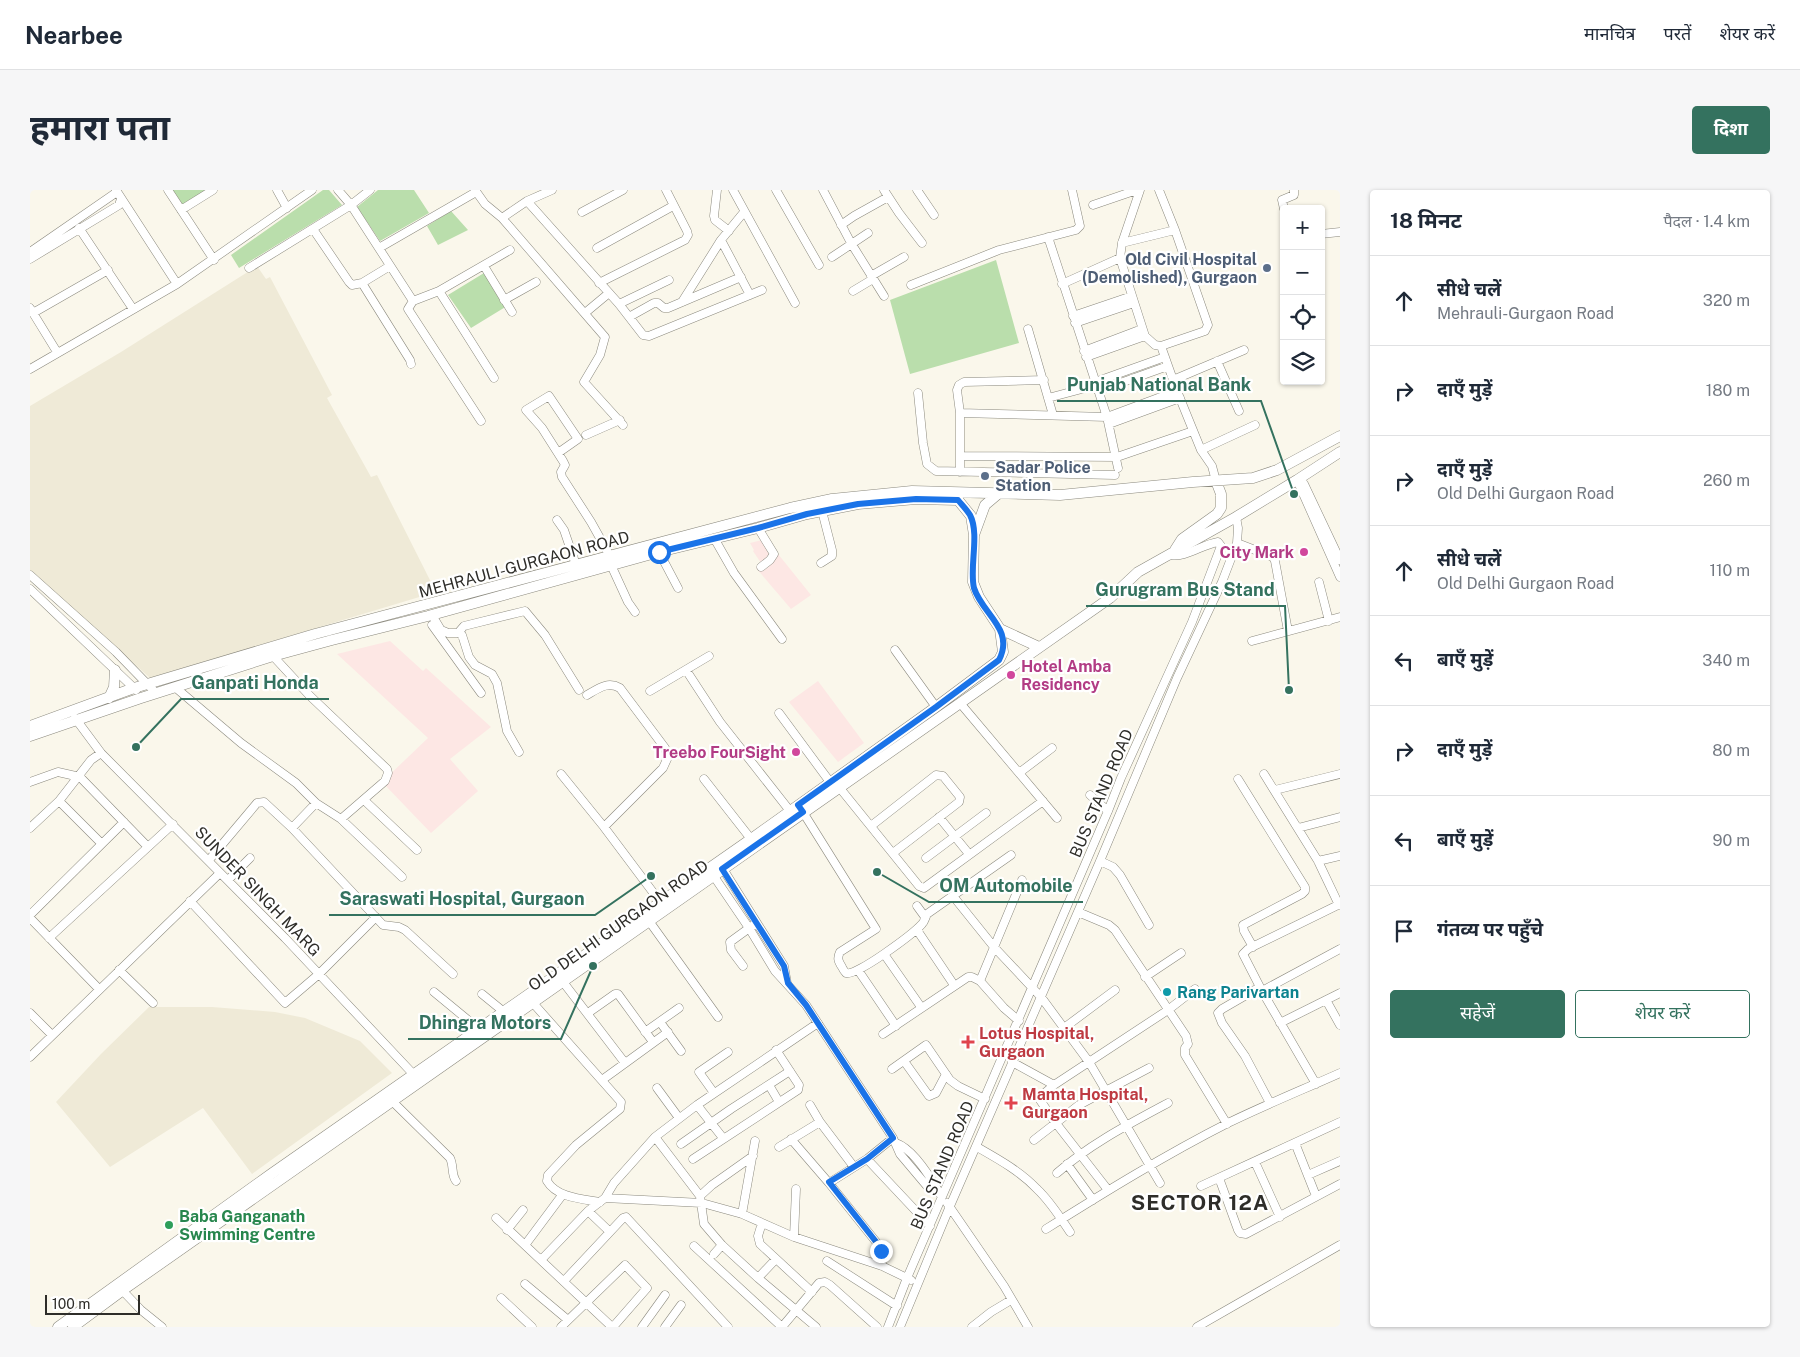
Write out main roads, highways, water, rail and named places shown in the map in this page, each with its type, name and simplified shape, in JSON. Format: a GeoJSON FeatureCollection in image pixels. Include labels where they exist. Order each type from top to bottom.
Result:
{"type":"FeatureCollection","features":[{"type":"Feature","properties":{"kind":"main road","name":"MEHRAULI-GURGAON ROAD"},"geometry":{"type":"LineString","coordinates":[[30,726],[176,688],[273,656],[644,552],[713,527],[790,508],[832,500],[912,491],[1060,495],[1253,478],[1277,470],[1340,436]]}},
{"type":"Feature","properties":{"kind":"main road"},"geometry":{"type":"LineString","coordinates":[[1171,552],[1236,517],[1340,452]]}},
{"type":"Feature","properties":{"kind":"main road"},"geometry":{"type":"LineString","coordinates":[[1171,552],[1182,538],[1217,514],[1220,508],[1221,494],[1216,481]]}},
{"type":"Feature","properties":{"kind":"main road"},"geometry":{"type":"LineString","coordinates":[[998,494],[984,505],[974,535],[974,589],[1000,629],[1039,647]]}},
{"type":"Feature","properties":{"kind":"main road","name":"MEHRAULI-GURGAON ROAD"},"geometry":{"type":"LineString","coordinates":[[644,552],[659,552],[822,511],[858,504],[906,500],[958,500],[971,516],[974,535]]}},
{"type":"Feature","properties":{"kind":"main road","name":"OLD DELHI GURGAON ROAD"},"geometry":{"type":"LineString","coordinates":[[933,713],[960,703],[1110,598],[1129,579],[1171,552]]}},
{"type":"Feature","properties":{"kind":"main road","name":"MEHRAULI-GURGAON ROAD"},"geometry":{"type":"LineString","coordinates":[[30,736],[134,688],[321,633],[426,614],[576,565],[610,561]]}},
{"type":"Feature","properties":{"kind":"main road","name":"OLD DELHI GURGAON ROAD"},"geometry":{"type":"LineString","coordinates":[[58,1327],[120,1287],[416,1078],[532,1003],[560,978],[660,903],[751,839],[835,784],[933,713],[999,660],[1003,652],[1000,629]]}},
{"type":"Feature","properties":{"kind":"main road"},"geometry":{"type":"LineString","coordinates":[[109,698],[114,687],[115,670]]}},
{"type":"Feature","properties":{"kind":"main road","name":"OLD DELHI GURGAON ROAD"},"geometry":{"type":"LineString","coordinates":[[243,1200],[392,1102],[416,1078],[504,1012],[649,922],[722,869],[797,810]]}},
{"type":"Feature","properties":{"kind":"main road","name":"OLD DELHI GURGAON ROAD"},"geometry":{"type":"LineString","coordinates":[[73,1327],[120,1287]]}},
{"type":"Feature","properties":{"kind":"place","name":"Old Civil Hospital (Demolished), Gurgaon"},"geometry":{"type":"Point","coordinates":[1267,268]}},
{"type":"Feature","properties":{"kind":"place","name":"Sadar Police Station"},"geometry":{"type":"Point","coordinates":[985,476]}},
{"type":"Feature","properties":{"kind":"place","name":"Punjab National Bank"},"geometry":{"type":"Point","coordinates":[1294,494]}},
{"type":"Feature","properties":{"kind":"place","name":"City Mark"},"geometry":{"type":"Point","coordinates":[1304,552]}},
{"type":"Feature","properties":{"kind":"place","name":"Hotel Amba Residency"},"geometry":{"type":"Point","coordinates":[1011,675]}},
{"type":"Feature","properties":{"kind":"place","name":"Gurugram Bus Stand"},"geometry":{"type":"Point","coordinates":[1289,690]}},
{"type":"Feature","properties":{"kind":"place","name":"Ganpati Honda"},"geometry":{"type":"Point","coordinates":[136,747]}},
{"type":"Feature","properties":{"kind":"place","name":"Treebo FourSight"},"geometry":{"type":"Point","coordinates":[796,752]}},
{"type":"Feature","properties":{"kind":"place","name":"OM Automobile"},"geometry":{"type":"Point","coordinates":[877,872]}},
{"type":"Feature","properties":{"kind":"place","name":"Saraswati Hospital, Gurgaon"},"geometry":{"type":"Point","coordinates":[651,876]}},
{"type":"Feature","properties":{"kind":"place","name":"Dhingra Motors"},"geometry":{"type":"Point","coordinates":[593,966]}},
{"type":"Feature","properties":{"kind":"place","name":"Rang Parivartan"},"geometry":{"type":"Point","coordinates":[1167,992]}},
{"type":"Feature","properties":{"kind":"place","name":"Lotus Hospital, Gurgaon"},"geometry":{"type":"Point","coordinates":[968,1042]}},
{"type":"Feature","properties":{"kind":"place","name":"Mamta Hospital, Gurgaon"},"geometry":{"type":"Point","coordinates":[1011,1103]}},
{"type":"Feature","properties":{"kind":"place","name":"Baba Ganganath Swimming Centre"},"geometry":{"type":"Point","coordinates":[169,1225]}},
{"type":"Feature","properties":{"kind":"district","name":"SECTOR 12A"},"geometry":{"type":"Point","coordinates":[1200,1203]}}]}
